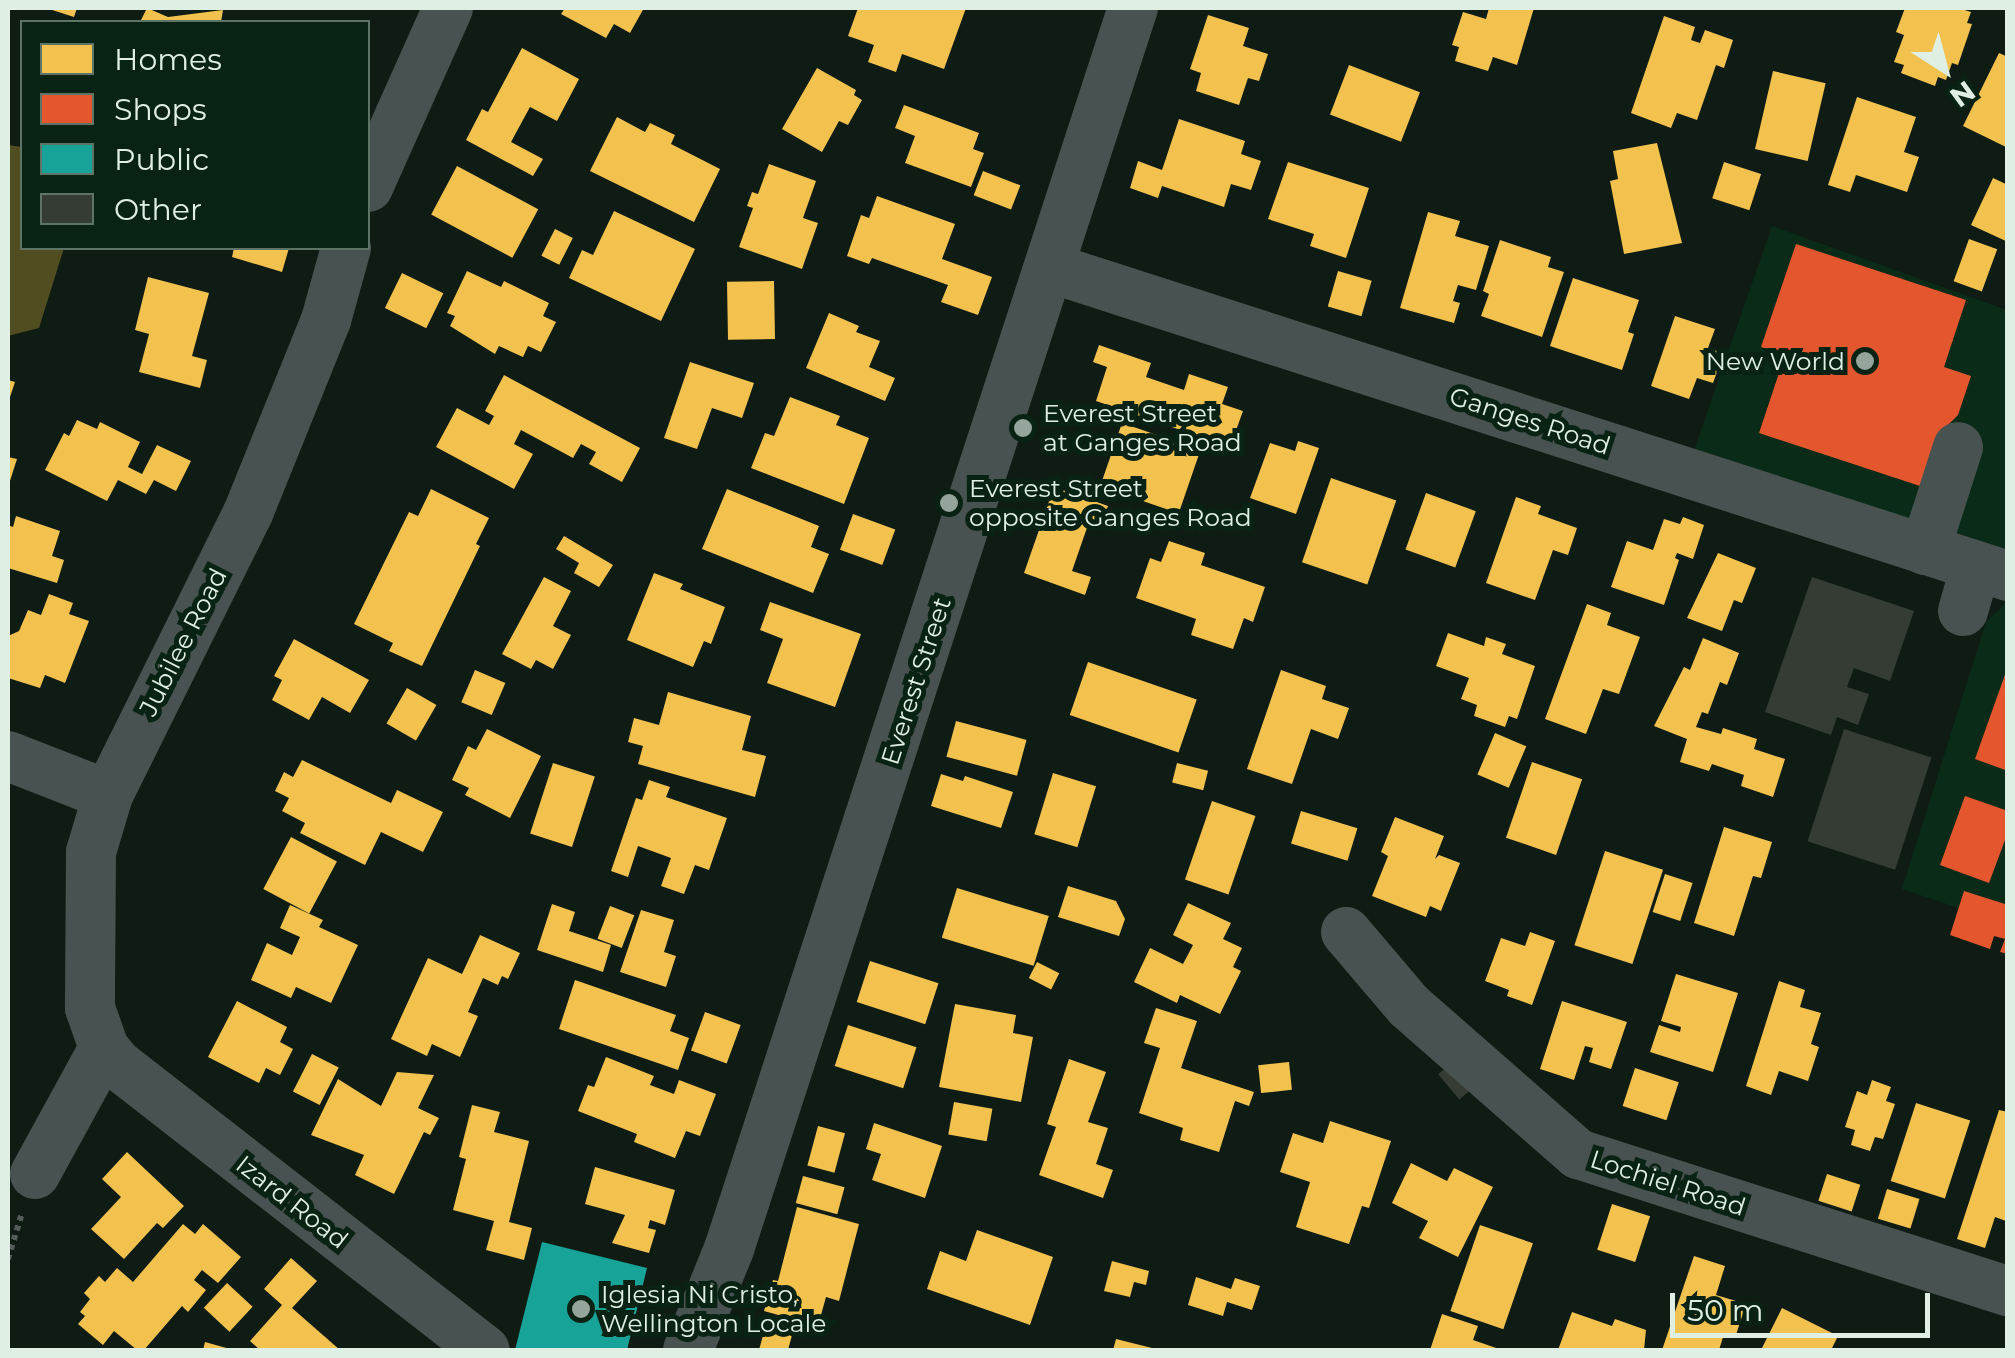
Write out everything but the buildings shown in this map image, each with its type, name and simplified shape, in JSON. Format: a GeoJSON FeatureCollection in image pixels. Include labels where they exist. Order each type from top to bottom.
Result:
{"type":"FeatureCollection","features":[{"type":"Feature","properties":{"kind":"street"},"geometry":{"type":"LineString","coordinates":[[370,184],[448,8]]}},
{"type":"Feature","properties":{"kind":"street","name":"Everest Street"},"geometry":{"type":"LineString","coordinates":[[688,1350],[729,1249],[1133,8]]}},
{"type":"Feature","properties":{"kind":"street","name":"Jubilee Road"},"geometry":{"type":"LineString","coordinates":[[104,1048],[90,1008],[90,852],[108,795],[248,514],[326,320],[345,250]]}},
{"type":"Feature","properties":{"kind":"street","name":"Ganges Road"},"geometry":{"type":"LineString","coordinates":[[1051,268],[1925,550],[1982,585]]}},
{"type":"Feature","properties":{"kind":"street"},"geometry":{"type":"LineString","coordinates":[[1925,550],[1958,447]]}},
{"type":"Feature","properties":{"kind":"street"},"geometry":{"type":"LineString","coordinates":[[8,756],[108,795]]}},
{"type":"Feature","properties":{"kind":"street","name":"Lochiel Road"},"geometry":{"type":"LineString","coordinates":[[1346,932],[1408,1006],[1578,1154],[2008,1292]]}},
{"type":"Feature","properties":{"kind":"street"},"geometry":{"type":"LineString","coordinates":[[35,1174],[104,1048]]}},
{"type":"Feature","properties":{"kind":"street","name":"Izard Road"},"geometry":{"type":"LineString","coordinates":[[104,1048],[162,1102],[485,1350]]}},
{"type":"Feature","properties":{"kind":"shaded area"},"geometry":{"type":"Polygon","coordinates":[[[8,145],[20,147],[20,250],[63,250],[39,328],[8,336],[8,145]]]}},
{"type":"Feature","properties":{"kind":"shaded area"},"geometry":{"type":"Polygon","coordinates":[[[1772,226],[2007,310],[2007,552],[1692,456],[1772,226]]]}},
{"type":"Feature","properties":{"kind":"shaded area"},"geometry":{"type":"Polygon","coordinates":[[[2007,602],[2007,924],[1902,889],[1986,622],[2007,602]]]}},
{"type":"Feature","properties":{"kind":"place","name":"New World"},"geometry":{"type":"Point","coordinates":[1865,361]}},
{"type":"Feature","properties":{"kind":"place","name":"Everest Street at Ganges Road"},"geometry":{"type":"Point","coordinates":[1023,428]}},
{"type":"Feature","properties":{"kind":"place","name":"Everest Street opposite Ganges Road"},"geometry":{"type":"Point","coordinates":[949,503]}},
{"type":"Feature","properties":{"kind":"place","name":"Iglesia Ni Cristo, Wellington Locale"},"geometry":{"type":"Point","coordinates":[581,1309]}}]}
